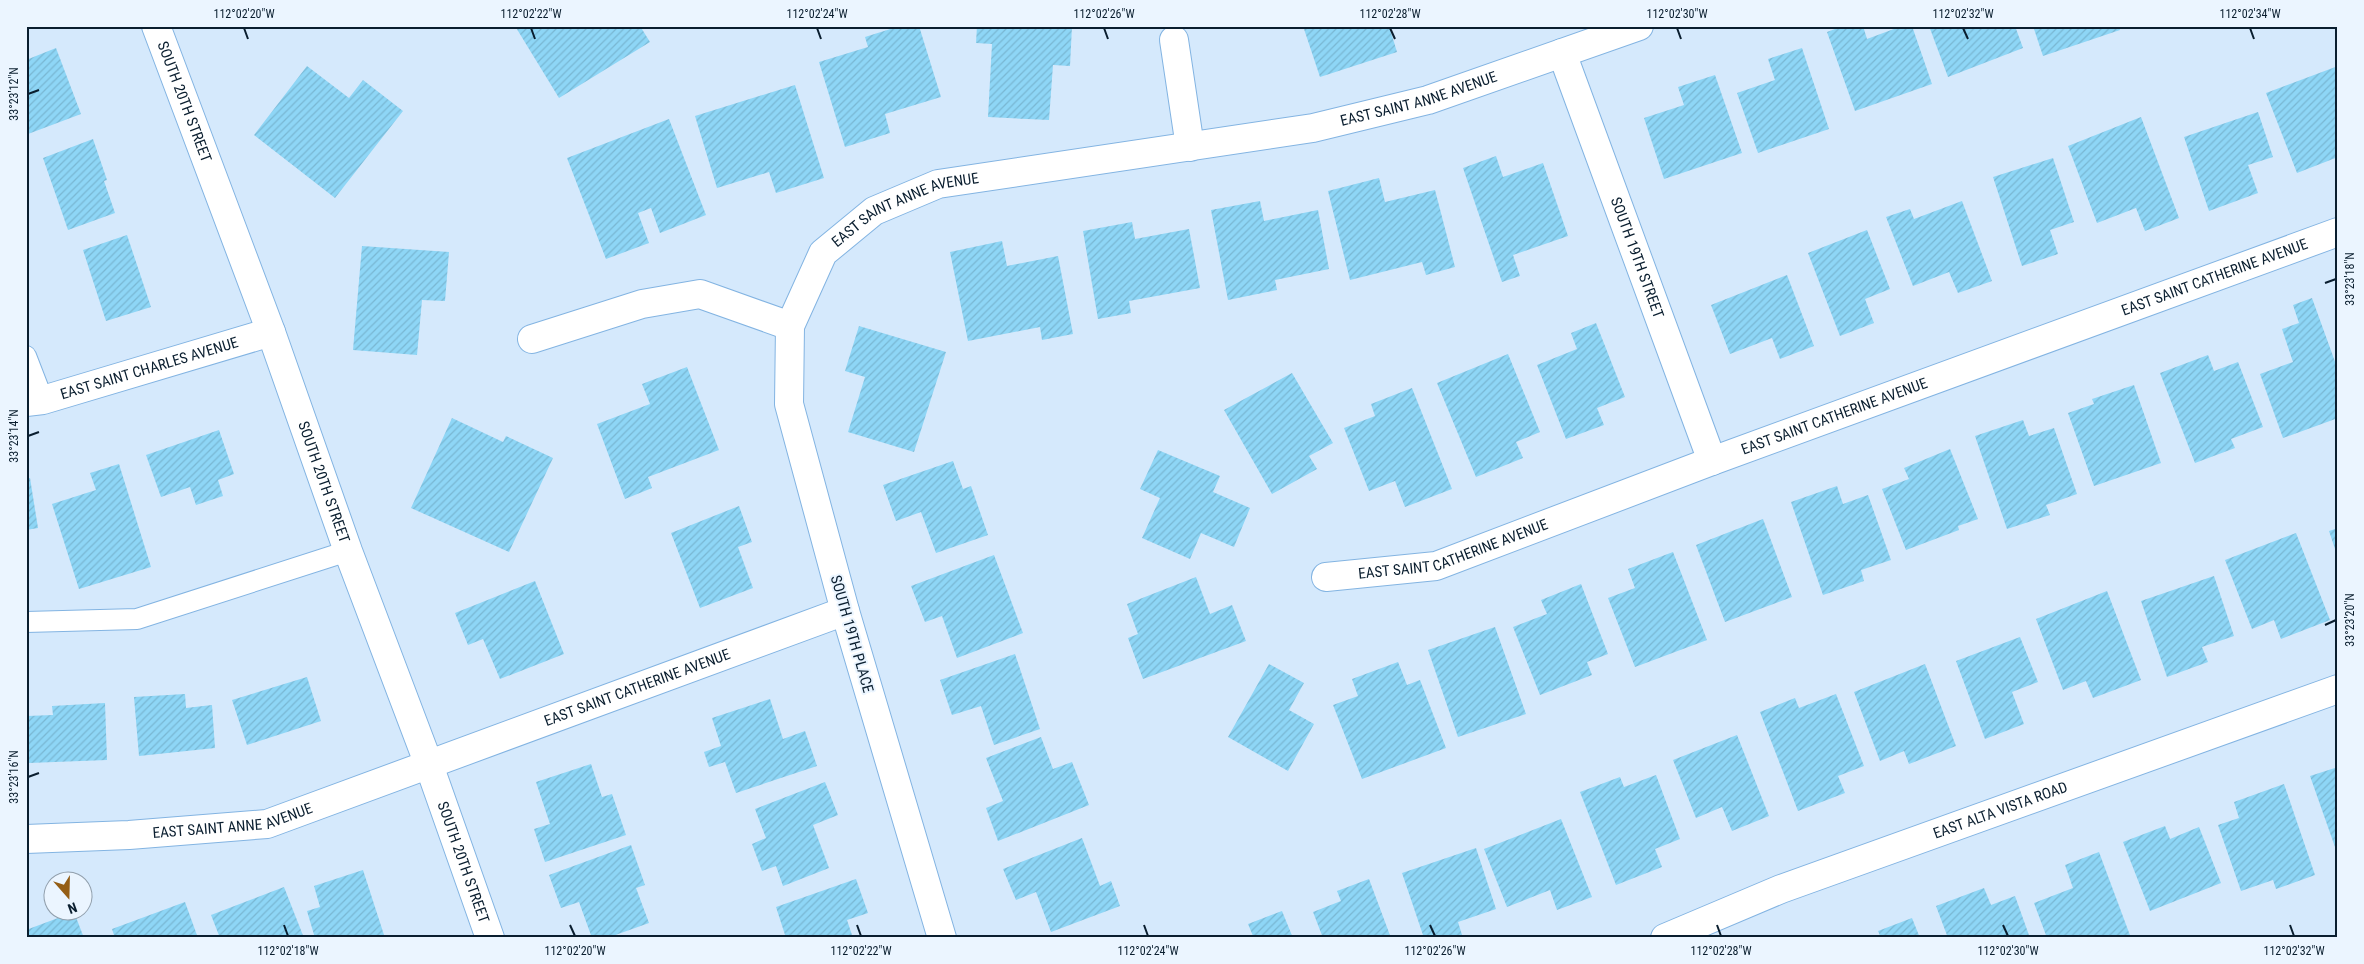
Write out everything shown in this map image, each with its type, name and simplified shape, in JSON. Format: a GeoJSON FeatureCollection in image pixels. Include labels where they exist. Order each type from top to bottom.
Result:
{"type":"FeatureCollection","features":[{"type":"Feature","properties":{"kind":"street","name":"SOUTH 20TH STREET"},"geometry":{"type":"LineString","coordinates":[[156,26],[271,332],[348,552],[430,765],[490,938]]}},
{"type":"Feature","properties":{"kind":"street","name":"EAST SAINT ANNE AVENUE"},"geometry":{"type":"LineString","coordinates":[[790,326],[823,253],[874,211],[938,184],[1313,128],[1428,100],[1639,26]]}},
{"type":"Feature","properties":{"kind":"street"},"geometry":{"type":"LineString","coordinates":[[1174,40],[1190,147]]}},
{"type":"Feature","properties":{"kind":"street","name":"SOUTH 19TH STREET"},"geometry":{"type":"LineString","coordinates":[[1562,53],[1712,461]]}},
{"type":"Feature","properties":{"kind":"street","name":"EAST SAINT CATHERINE AVENUE"},"geometry":{"type":"LineString","coordinates":[[1326,577],[1436,566],[1712,461],[2338,232]]}},
{"type":"Feature","properties":{"kind":"street"},"geometry":{"type":"LineString","coordinates":[[532,339],[642,304],[700,294],[790,326]]}},
{"type":"Feature","properties":{"kind":"street","name":"SOUTH 19TH PLACE"},"geometry":{"type":"LineString","coordinates":[[790,326],[788,404],[845,611],[942,938]]}},
{"type":"Feature","properties":{"kind":"street","name":"EAST SAINT CHARLES AVENUE"},"geometry":{"type":"LineString","coordinates":[[34,401],[271,332]]}},
{"type":"Feature","properties":{"kind":"street","name":"EAST SAINT CATHERINE AVENUE"},"geometry":{"type":"LineString","coordinates":[[430,765],[845,611]]}},
{"type":"Feature","properties":{"kind":"street","name":"EAST ALTA VISTA ROAD"},"geometry":{"type":"LineString","coordinates":[[1665,938],[1781,889],[2338,689]]}},
{"type":"Feature","properties":{"kind":"street","name":"EAST SAINT ANNE AVENUE"},"geometry":{"type":"LineString","coordinates":[[26,840],[129,835],[267,824],[430,765]]}},
{"type":"Feature","properties":{"kind":"lane"},"geometry":{"type":"LineString","coordinates":[[26,356],[34,401]]}},
{"type":"Feature","properties":{"kind":"lane"},"geometry":{"type":"LineString","coordinates":[[26,622],[137,619],[348,552]]}},
{"type":"Feature","properties":{"kind":"building"},"geometry":{"type":"Polygon","coordinates":[[[515,26],[640,26],[650,42],[559,98],[515,26]]]}},
{"type":"Feature","properties":{"kind":"building"},"geometry":{"type":"Polygon","coordinates":[[[900,26],[919,26],[941,97],[885,114],[890,133],[845,147],[819,62],[868,47],[865,37],[900,26]]]}},
{"type":"Feature","properties":{"kind":"building"},"geometry":{"type":"Polygon","coordinates":[[[977,26],[1072,26],[1070,66],[1053,65],[1049,120],[988,117],[992,44],[976,43],[977,26]]]}},
{"type":"Feature","properties":{"kind":"building"},"geometry":{"type":"Polygon","coordinates":[[[1303,26],[1389,26],[1397,52],[1320,77],[1303,26]]]}},
{"type":"Feature","properties":{"kind":"building"},"geometry":{"type":"Polygon","coordinates":[[[1843,26],[1863,26],[1867,39],[1902,26],[1912,26],[1932,84],[1855,111],[1827,32],[1843,26]]]}},
{"type":"Feature","properties":{"kind":"building"},"geometry":{"type":"Polygon","coordinates":[[[1929,26],[2015,26],[2023,48],[1948,77],[1929,26]]]}},
{"type":"Feature","properties":{"kind":"building"},"geometry":{"type":"Polygon","coordinates":[[[2033,26],[2119,26],[2120,30],[2043,56],[2033,26]]]}},
{"type":"Feature","properties":{"kind":"building"},"geometry":{"type":"Polygon","coordinates":[[[56,48],[81,114],[28,134],[26,60],[56,48]]]}},
{"type":"Feature","properties":{"kind":"building"},"geometry":{"type":"Polygon","coordinates":[[[1802,48],[1829,129],[1758,153],[1737,93],[1775,80],[1768,59],[1802,48]]]}},
{"type":"Feature","properties":{"kind":"building"},"geometry":{"type":"Polygon","coordinates":[[[307,66],[349,98],[363,80],[403,111],[335,198],[254,135],[307,66]]]}},
{"type":"Feature","properties":{"kind":"building"},"geometry":{"type":"Polygon","coordinates":[[[2338,66],[2338,157],[2297,173],[2266,93],[2338,66]]]}},
{"type":"Feature","properties":{"kind":"building"},"geometry":{"type":"Polygon","coordinates":[[[1715,75],[1742,153],[1664,179],[1644,118],[1684,105],[1678,87],[1715,75]]]}},
{"type":"Feature","properties":{"kind":"building"},"geometry":{"type":"Polygon","coordinates":[[[795,85],[824,178],[776,193],[769,172],[717,188],[695,116],[795,85]]]}},
{"type":"Feature","properties":{"kind":"building"},"geometry":{"type":"Polygon","coordinates":[[[2258,112],[2273,157],[2248,165],[2258,193],[2209,211],[2184,137],[2258,112]]]}},
{"type":"Feature","properties":{"kind":"building"},"geometry":{"type":"Polygon","coordinates":[[[2141,117],[2179,218],[2145,231],[2136,208],[2097,223],[2068,146],[2141,117]]]}},
{"type":"Feature","properties":{"kind":"building"},"geometry":{"type":"Polygon","coordinates":[[[669,119],[706,215],[660,233],[651,208],[638,213],[649,243],[606,259],[567,158],[669,119]]]}},
{"type":"Feature","properties":{"kind":"building"},"geometry":{"type":"Polygon","coordinates":[[[93,139],[107,180],[104,181],[115,213],[68,230],[43,158],[93,139]]]}},
{"type":"Feature","properties":{"kind":"building"},"geometry":{"type":"Polygon","coordinates":[[[1496,156],[1503,177],[1543,163],[1568,236],[1513,255],[1520,276],[1502,282],[1463,168],[1496,156]]]}},
{"type":"Feature","properties":{"kind":"building"},"geometry":{"type":"Polygon","coordinates":[[[2053,158],[2074,222],[2050,230],[2058,254],[2022,266],[1993,177],[2053,158]]]}},
{"type":"Feature","properties":{"kind":"building"},"geometry":{"type":"Polygon","coordinates":[[[1379,178],[1385,202],[1435,190],[1455,267],[1426,275],[1422,262],[1350,280],[1328,191],[1379,178]]]}},
{"type":"Feature","properties":{"kind":"building"},"geometry":{"type":"Polygon","coordinates":[[[1260,201],[1264,221],[1318,210],[1329,269],[1275,280],[1277,290],[1228,300],[1211,210],[1260,201]]]}},
{"type":"Feature","properties":{"kind":"building"},"geometry":{"type":"Polygon","coordinates":[[[1962,201],[1992,281],[1958,293],[1949,272],[1913,286],[1886,217],[1910,209],[1914,219],[1962,201]]]}},
{"type":"Feature","properties":{"kind":"building"},"geometry":{"type":"Polygon","coordinates":[[[1132,222],[1135,239],[1189,229],[1200,288],[1129,301],[1131,313],[1098,319],[1083,231],[1132,222]]]}},
{"type":"Feature","properties":{"kind":"building"},"geometry":{"type":"Polygon","coordinates":[[[1867,230],[1890,289],[1865,299],[1874,323],[1840,336],[1808,253],[1867,230]]]}},
{"type":"Feature","properties":{"kind":"building"},"geometry":{"type":"Polygon","coordinates":[[[127,235],[151,307],[106,321],[83,250],[127,235]]]}},
{"type":"Feature","properties":{"kind":"building"},"geometry":{"type":"Polygon","coordinates":[[[1002,241],[1007,266],[1058,256],[1073,334],[1042,340],[1040,327],[968,341],[950,252],[1002,241]]]}},
{"type":"Feature","properties":{"kind":"building"},"geometry":{"type":"Polygon","coordinates":[[[362,246],[449,252],[445,301],[422,300],[417,355],[353,350],[362,246]]]}},
{"type":"Feature","properties":{"kind":"building"},"geometry":{"type":"Polygon","coordinates":[[[1787,275],[1814,346],[1780,359],[1772,338],[1730,354],[1711,305],[1787,275]]]}},
{"type":"Feature","properties":{"kind":"building"},"geometry":{"type":"Polygon","coordinates":[[[2312,298],[2338,370],[2338,418],[2283,438],[2260,374],[2293,362],[2282,329],[2299,323],[2293,305],[2312,298]]]}},
{"type":"Feature","properties":{"kind":"building"},"geometry":{"type":"Polygon","coordinates":[[[1596,323],[1625,397],[1597,408],[1604,425],[1566,439],[1537,365],[1577,349],[1571,333],[1596,323]]]}},
{"type":"Feature","properties":{"kind":"building"},"geometry":{"type":"Polygon","coordinates":[[[859,326],[946,352],[914,452],[848,432],[865,377],[845,371],[859,326]]]}},
{"type":"Feature","properties":{"kind":"building"},"geometry":{"type":"Polygon","coordinates":[[[1508,354],[1540,432],[1516,442],[1523,458],[1476,477],[1437,383],[1508,354]]]}},
{"type":"Feature","properties":{"kind":"building"},"geometry":{"type":"Polygon","coordinates":[[[2208,355],[2214,371],[2238,362],[2263,427],[2231,439],[2235,448],[2195,463],[2160,373],[2208,355]]]}},
{"type":"Feature","properties":{"kind":"building"},"geometry":{"type":"Polygon","coordinates":[[[687,367],[719,450],[648,477],[652,488],[625,499],[597,424],[650,404],[642,384],[687,367]]]}},
{"type":"Feature","properties":{"kind":"building"},"geometry":{"type":"Polygon","coordinates":[[[1292,373],[1333,443],[1309,456],[1317,469],[1272,494],[1224,410],[1292,373]]]}},
{"type":"Feature","properties":{"kind":"building"},"geometry":{"type":"Polygon","coordinates":[[[2134,385],[2161,463],[2094,486],[2068,413],[2094,404],[2092,399],[2134,385]]]}},
{"type":"Feature","properties":{"kind":"building"},"geometry":{"type":"Polygon","coordinates":[[[1412,388],[1452,489],[1405,507],[1395,481],[1369,491],[1344,428],[1375,416],[1371,404],[1412,388]]]}},
{"type":"Feature","properties":{"kind":"building"},"geometry":{"type":"Polygon","coordinates":[[[452,418],[503,442],[506,436],[553,458],[509,552],[411,508],[452,418]]]}},
{"type":"Feature","properties":{"kind":"building"},"geometry":{"type":"Polygon","coordinates":[[[2023,420],[2029,436],[2054,428],[2077,494],[2046,505],[2050,515],[2007,529],[1975,436],[2023,420]]]}},
{"type":"Feature","properties":{"kind":"building"},"geometry":{"type":"Polygon","coordinates":[[[219,430],[234,474],[218,480],[223,496],[196,505],[190,487],[161,497],[146,455],[219,430]]]}},
{"type":"Feature","properties":{"kind":"building"},"geometry":{"type":"Polygon","coordinates":[[[1950,449],[1978,519],[1958,526],[1959,530],[1906,550],[1882,489],[1909,479],[1904,468],[1950,449]]]}},
{"type":"Feature","properties":{"kind":"building"},"geometry":{"type":"Polygon","coordinates":[[[1158,450],[1220,476],[1213,492],[1250,508],[1234,547],[1201,533],[1190,559],[1142,538],[1160,498],[1140,489],[1158,450]]]}},
{"type":"Feature","properties":{"kind":"building"},"geometry":{"type":"Polygon","coordinates":[[[953,461],[963,489],[971,486],[988,535],[936,553],[921,512],[896,521],[883,485],[953,461]]]}},
{"type":"Feature","properties":{"kind":"building"},"geometry":{"type":"Polygon","coordinates":[[[119,464],[151,567],[79,589],[52,504],[96,490],[90,473],[119,464]]]}},
{"type":"Feature","properties":{"kind":"building"},"geometry":{"type":"Polygon","coordinates":[[[26,478],[30,478],[38,528],[26,530],[26,478]]]}},
{"type":"Feature","properties":{"kind":"building"},"geometry":{"type":"Polygon","coordinates":[[[1837,486],[1843,504],[1868,495],[1891,560],[1861,570],[1864,581],[1823,595],[1791,502],[1837,486]]]}},
{"type":"Feature","properties":{"kind":"building"},"geometry":{"type":"Polygon","coordinates":[[[739,506],[752,542],[738,547],[753,588],[700,608],[671,533],[739,506]]]}},
{"type":"Feature","properties":{"kind":"building"},"geometry":{"type":"Polygon","coordinates":[[[1763,519],[1792,597],[1725,622],[1696,545],[1763,519]]]}},
{"type":"Feature","properties":{"kind":"building"},"geometry":{"type":"Polygon","coordinates":[[[2338,528],[2338,555],[2337,555],[2329,531],[2338,528]]]}},
{"type":"Feature","properties":{"kind":"building"},"geometry":{"type":"Polygon","coordinates":[[[2296,533],[2330,620],[2281,639],[2274,620],[2252,629],[2225,560],[2296,533]]]}},
{"type":"Feature","properties":{"kind":"building"},"geometry":{"type":"Polygon","coordinates":[[[1673,552],[1707,640],[1635,667],[1608,598],[1635,588],[1628,569],[1673,552]]]}},
{"type":"Feature","properties":{"kind":"building"},"geometry":{"type":"Polygon","coordinates":[[[994,555],[1023,633],[957,658],[942,616],[925,622],[911,586],[994,555]]]}},
{"type":"Feature","properties":{"kind":"building"},"geometry":{"type":"Polygon","coordinates":[[[2214,576],[2234,636],[2202,647],[2208,662],[2167,677],[2141,601],[2214,576]]]}},
{"type":"Feature","properties":{"kind":"building"},"geometry":{"type":"Polygon","coordinates":[[[1196,577],[1210,614],[1232,605],[1246,641],[1143,679],[1128,638],[1138,634],[1127,604],[1196,577]]]}},
{"type":"Feature","properties":{"kind":"building"},"geometry":{"type":"Polygon","coordinates":[[[535,581],[564,654],[500,679],[483,639],[468,645],[455,613],[535,581]]]}},
{"type":"Feature","properties":{"kind":"building"},"geometry":{"type":"Polygon","coordinates":[[[1581,584],[1608,654],[1587,662],[1592,675],[1540,695],[1513,627],[1547,614],[1541,600],[1581,584]]]}},
{"type":"Feature","properties":{"kind":"building"},"geometry":{"type":"Polygon","coordinates":[[[2107,591],[2141,680],[2093,698],[2086,681],[2063,690],[2036,619],[2107,591]]]}},
{"type":"Feature","properties":{"kind":"building"},"geometry":{"type":"Polygon","coordinates":[[[1495,627],[1526,714],[1458,737],[1428,650],[1495,627]]]}},
{"type":"Feature","properties":{"kind":"building"},"geometry":{"type":"Polygon","coordinates":[[[2020,637],[2038,682],[2012,692],[2024,724],[1985,739],[1956,661],[2020,637]]]}},
{"type":"Feature","properties":{"kind":"building"},"geometry":{"type":"Polygon","coordinates":[[[1015,654],[1040,729],[994,745],[981,706],[952,715],[940,680],[1015,654]]]}},
{"type":"Feature","properties":{"kind":"building"},"geometry":{"type":"Polygon","coordinates":[[[1398,662],[1407,685],[1420,680],[1446,748],[1362,779],[1333,705],[1358,696],[1352,679],[1398,662]]]}},
{"type":"Feature","properties":{"kind":"building"},"geometry":{"type":"Polygon","coordinates":[[[1269,664],[1304,683],[1289,710],[1314,724],[1288,771],[1228,737],[1269,664]]]}},
{"type":"Feature","properties":{"kind":"building"},"geometry":{"type":"Polygon","coordinates":[[[1925,664],[1956,746],[1909,764],[1904,751],[1880,761],[1854,692],[1925,664]]]}},
{"type":"Feature","properties":{"kind":"building"},"geometry":{"type":"Polygon","coordinates":[[[307,677],[321,721],[247,745],[232,700],[307,677]]]}},
{"type":"Feature","properties":{"kind":"building"},"geometry":{"type":"Polygon","coordinates":[[[185,694],[186,708],[212,705],[215,748],[139,756],[134,697],[185,694]]]}},
{"type":"Feature","properties":{"kind":"building"},"geometry":{"type":"Polygon","coordinates":[[[1836,694],[1864,766],[1838,776],[1845,793],[1798,811],[1760,712],[1795,698],[1799,708],[1836,694]]]}},
{"type":"Feature","properties":{"kind":"building"},"geometry":{"type":"Polygon","coordinates":[[[770,699],[783,739],[805,731],[817,766],[736,793],[725,762],[709,767],[704,752],[721,746],[712,718],[770,699]]]}},
{"type":"Feature","properties":{"kind":"building"},"geometry":{"type":"Polygon","coordinates":[[[105,703],[107,760],[29,763],[27,716],[53,715],[52,706],[105,703]]]}},
{"type":"Feature","properties":{"kind":"building"},"geometry":{"type":"Polygon","coordinates":[[[1737,735],[1769,816],[1732,831],[1722,807],[1696,818],[1673,760],[1737,735]]]}},
{"type":"Feature","properties":{"kind":"building"},"geometry":{"type":"Polygon","coordinates":[[[1041,737],[1053,769],[1072,762],[1089,805],[998,841],[986,808],[1003,801],[986,758],[1041,737]]]}},
{"type":"Feature","properties":{"kind":"building"},"geometry":{"type":"Polygon","coordinates":[[[591,764],[602,797],[612,794],[626,835],[545,862],[534,829],[550,824],[536,782],[591,764]]]}},
{"type":"Feature","properties":{"kind":"building"},"geometry":{"type":"Polygon","coordinates":[[[2338,767],[2338,846],[2335,847],[2310,776],[2338,767]]]}},
{"type":"Feature","properties":{"kind":"building"},"geometry":{"type":"Polygon","coordinates":[[[1656,775],[1680,839],[1655,849],[1662,867],[1616,885],[1580,792],[1620,777],[1624,787],[1656,775]]]}},
{"type":"Feature","properties":{"kind":"building"},"geometry":{"type":"Polygon","coordinates":[[[825,782],[838,815],[813,825],[829,868],[783,886],[776,866],[762,871],[752,844],[766,838],[755,809],[825,782]]]}},
{"type":"Feature","properties":{"kind":"building"},"geometry":{"type":"Polygon","coordinates":[[[2284,784],[2315,875],[2276,889],[2273,880],[2241,891],[2218,825],[2239,818],[2234,802],[2284,784]]]}},
{"type":"Feature","properties":{"kind":"building"},"geometry":{"type":"Polygon","coordinates":[[[1561,819],[1592,897],[1557,910],[1550,890],[1507,907],[1484,849],[1561,819]]]}},
{"type":"Feature","properties":{"kind":"building"},"geometry":{"type":"Polygon","coordinates":[[[2165,826],[2170,839],[2199,827],[2221,883],[2150,911],[2123,842],[2165,826]]]}},
{"type":"Feature","properties":{"kind":"building"},"geometry":{"type":"Polygon","coordinates":[[[1082,838],[1100,886],[1111,881],[1120,906],[1051,932],[1036,892],[1016,900],[1003,869],[1082,838]]]}},
{"type":"Feature","properties":{"kind":"building"},"geometry":{"type":"Polygon","coordinates":[[[631,845],[645,885],[636,888],[649,923],[607,938],[592,938],[579,902],[561,908],[549,875],[631,845]]]}},
{"type":"Feature","properties":{"kind":"building"},"geometry":{"type":"Polygon","coordinates":[[[1476,848],[1496,909],[1458,922],[1463,938],[1424,938],[1402,873],[1476,848]]]}},
{"type":"Feature","properties":{"kind":"building"},"geometry":{"type":"Polygon","coordinates":[[[2099,852],[2131,938],[2047,938],[2034,903],[2073,888],[2065,865],[2099,852]]]}},
{"type":"Feature","properties":{"kind":"building"},"geometry":{"type":"Polygon","coordinates":[[[363,870],[385,938],[315,938],[307,911],[320,907],[314,886],[363,870]]]}},
{"type":"Feature","properties":{"kind":"building"},"geometry":{"type":"Polygon","coordinates":[[[856,879],[868,913],[847,920],[853,938],[786,938],[776,907],[856,879]]]}},
{"type":"Feature","properties":{"kind":"building"},"geometry":{"type":"Polygon","coordinates":[[[1369,879],[1391,938],[1323,938],[1313,912],[1341,901],[1337,891],[1369,879]]]}},
{"type":"Feature","properties":{"kind":"building"},"geometry":{"type":"Polygon","coordinates":[[[284,887],[304,938],[220,938],[211,915],[284,887]]]}},
{"type":"Feature","properties":{"kind":"building"},"geometry":{"type":"Polygon","coordinates":[[[1984,888],[1991,905],[2015,896],[2030,938],[1948,938],[1936,906],[1984,888]]]}},
{"type":"Feature","properties":{"kind":"building"},"geometry":{"type":"Polygon","coordinates":[[[185,902],[198,938],[115,938],[112,929],[185,902]]]}},
{"type":"Feature","properties":{"kind":"building"},"geometry":{"type":"Polygon","coordinates":[[[1282,911],[1293,938],[1247,938],[1253,936],[1248,924],[1282,911]]]}},
{"type":"Feature","properties":{"kind":"building"},"geometry":{"type":"Polygon","coordinates":[[[1912,918],[1920,938],[1881,938],[1878,931],[1912,918]]]}},
{"type":"Feature","properties":{"kind":"building"},"geometry":{"type":"Polygon","coordinates":[[[47,922],[78,922],[84,938],[26,938],[26,930],[47,922]]]}}]}
